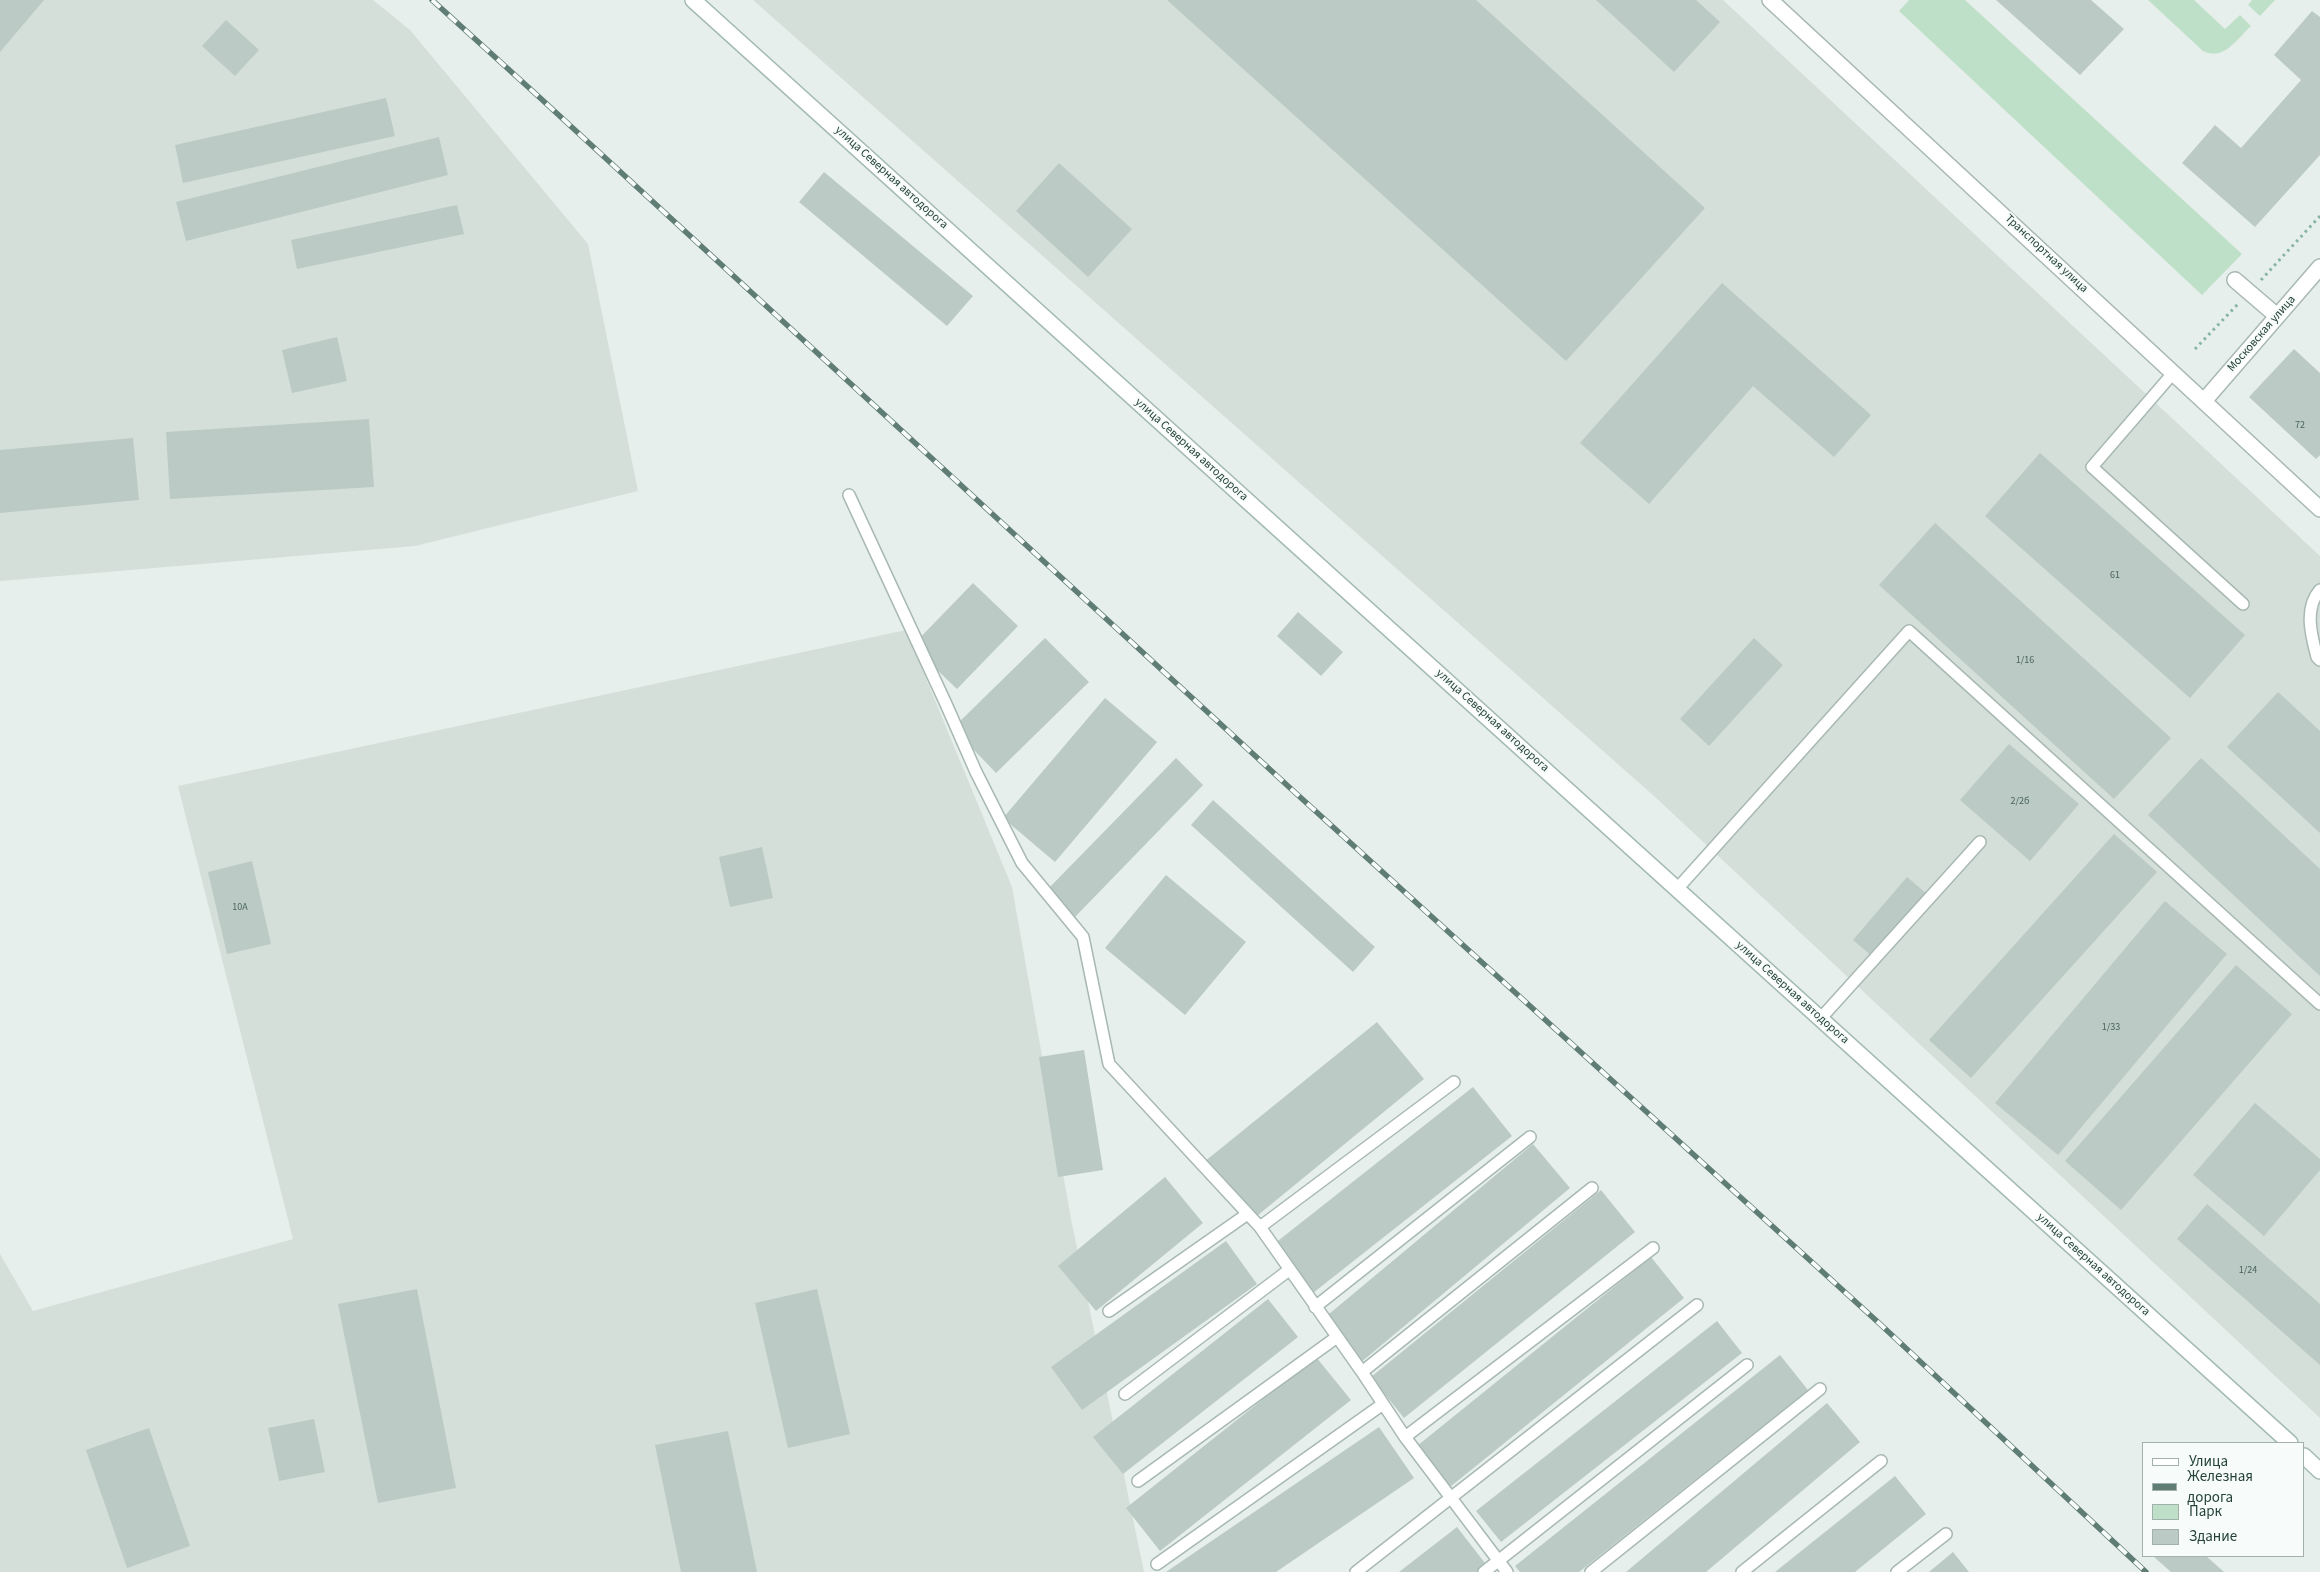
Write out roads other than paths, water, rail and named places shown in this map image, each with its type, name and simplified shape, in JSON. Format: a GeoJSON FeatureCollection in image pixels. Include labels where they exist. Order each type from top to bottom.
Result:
{"type":"FeatureCollection","features":[{"type":"Feature","properties":{"kind":"main road","name":"улица Северная автодорога"},"geometry":{"type":"LineString","coordinates":[[693,0],[2289,1442]]}},
{"type":"Feature","properties":{"kind":"main road","name":"Транспортная улица"},"geometry":{"type":"LineString","coordinates":[[1770,0],[2320,509]]}},
{"type":"Feature","properties":{"kind":"main road","name":"Московская улица"},"geometry":{"type":"LineString","coordinates":[[2204,401],[2320,267]]}},
{"type":"Feature","properties":{"kind":"main road"},"geometry":{"type":"LineString","coordinates":[[2235,280],[2277,316]]}},
{"type":"Feature","properties":{"kind":"main road"},"geometry":{"type":"LineString","coordinates":[[2305,1457],[2320,1470]]}},
{"type":"Feature","properties":{"kind":"lane"},"geometry":{"type":"LineString","coordinates":[[2174,372],[2092,467],[2243,604]]}},
{"type":"Feature","properties":{"kind":"lane"},"geometry":{"type":"LineString","coordinates":[[849,495],[976,772],[1022,863],[1083,937],[1109,1064],[1246,1215],[1260,1227],[1362,1372],[1404,1437],[1507,1572]]}},
{"type":"Feature","properties":{"kind":"lane"},"geometry":{"type":"LineString","coordinates":[[2320,590],[2314,597],[2309,630],[2317,657],[2320,660]]}},
{"type":"Feature","properties":{"kind":"lane"},"geometry":{"type":"LineString","coordinates":[[1677,888],[1909,631],[2320,1004]]}},
{"type":"Feature","properties":{"kind":"lane"},"geometry":{"type":"LineString","coordinates":[[1820,1018],[1980,842]]}},
{"type":"Feature","properties":{"kind":"lane"},"geometry":{"type":"LineString","coordinates":[[1260,1227],[1454,1082]]}},
{"type":"Feature","properties":{"kind":"lane"},"geometry":{"type":"LineString","coordinates":[[1315,1307],[1530,1137]]}},
{"type":"Feature","properties":{"kind":"lane"},"geometry":{"type":"LineString","coordinates":[[1362,1372],[1592,1188]]}},
{"type":"Feature","properties":{"kind":"lane"},"geometry":{"type":"LineString","coordinates":[[1109,1311],[1246,1215]]}},
{"type":"Feature","properties":{"kind":"lane"},"geometry":{"type":"LineString","coordinates":[[1404,1437],[1653,1248]]}},
{"type":"Feature","properties":{"kind":"lane"},"geometry":{"type":"LineString","coordinates":[[1125,1394],[1289,1270]]}},
{"type":"Feature","properties":{"kind":"lane"},"geometry":{"type":"LineString","coordinates":[[1356,1572],[1698,1305]]}},
{"type":"Feature","properties":{"kind":"lane"},"geometry":{"type":"LineString","coordinates":[[1138,1482],[1337,1337]]}},
{"type":"Feature","properties":{"kind":"lane"},"geometry":{"type":"LineString","coordinates":[[1484,1572],[1747,1365]]}},
{"type":"Feature","properties":{"kind":"lane"},"geometry":{"type":"LineString","coordinates":[[1590,1572],[1820,1389]]}},
{"type":"Feature","properties":{"kind":"lane"},"geometry":{"type":"LineString","coordinates":[[1156,1564],[1383,1404]]}},
{"type":"Feature","properties":{"kind":"lane"},"geometry":{"type":"LineString","coordinates":[[1742,1572],[1881,1460]]}},
{"type":"Feature","properties":{"kind":"lane"},"geometry":{"type":"LineString","coordinates":[[1897,1572],[1946,1534]]}},
{"type":"Feature","properties":{"kind":"railway"},"geometry":{"type":"LineString","coordinates":[[432,0],[1289,787],[1880,1324],[2146,1572]]}}]}
